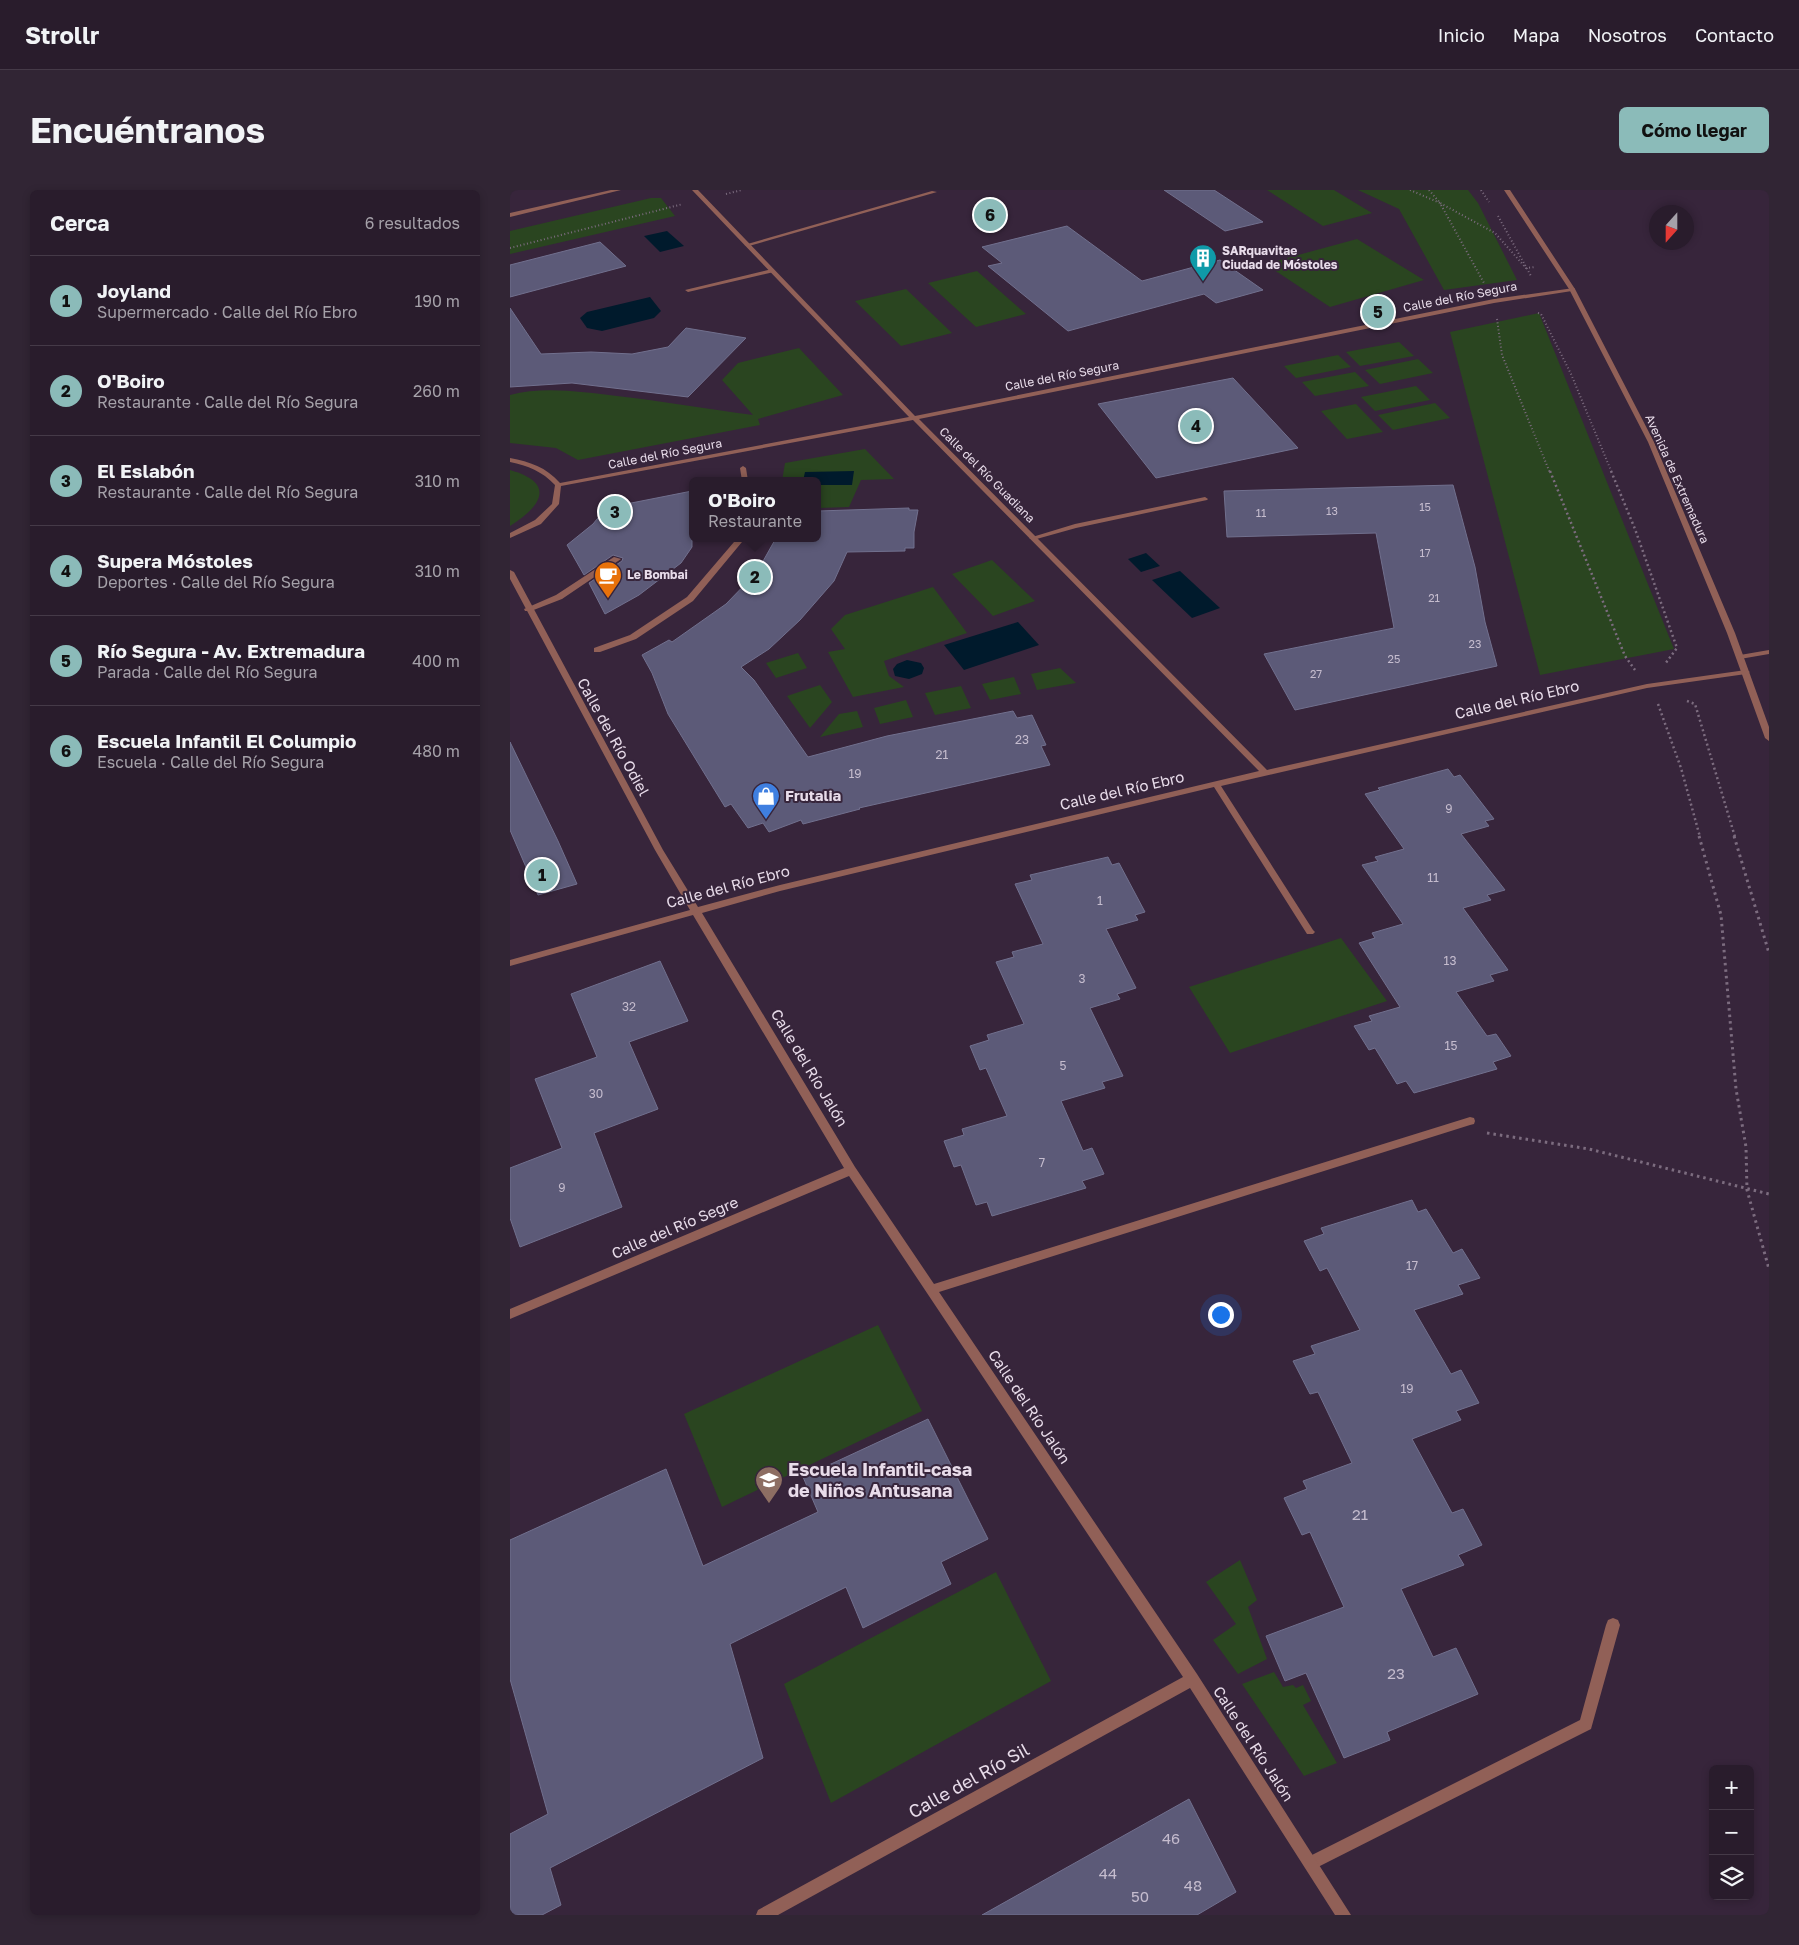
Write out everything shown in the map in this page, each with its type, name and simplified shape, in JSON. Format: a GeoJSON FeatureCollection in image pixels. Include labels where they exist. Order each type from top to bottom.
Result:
{"type":"FeatureCollection","features":[{"type":"Feature","properties":{"kind":"street"},"geometry":{"type":"LineString","coordinates":[[510,215],[618,190]]}},
{"type":"Feature","properties":{"kind":"street","name":"Calle del Río Guadiana"},"geometry":{"type":"LineString","coordinates":[[695,190],[914,418],[1266,773]]}},
{"type":"Feature","properties":{"kind":"street","name":"Avenida de Extremadura"},"geometry":{"type":"LineString","coordinates":[[1506,190],[1572,289],[1651,442],[1746,672],[1769,738]]}},
{"type":"Feature","properties":{"kind":"street"},"geometry":{"type":"LineString","coordinates":[[746,245],[934,192]]}},
{"type":"Feature","properties":{"kind":"street"},"geometry":{"type":"LineString","coordinates":[[688,290],[772,271]]}},
{"type":"Feature","properties":{"kind":"street","name":"Calle del Río Segura"},"geometry":{"type":"LineString","coordinates":[[558,485],[914,418],[1494,302],[1572,289]]}},
{"type":"Feature","properties":{"kind":"street"},"geometry":{"type":"LineString","coordinates":[[510,460],[533,465],[550,475],[558,485],[555,504],[538,522],[510,536]]}},
{"type":"Feature","properties":{"kind":"street"},"geometry":{"type":"LineString","coordinates":[[743,468],[744,477]]}},
{"type":"Feature","properties":{"kind":"street"},"geometry":{"type":"LineString","coordinates":[[1033,538],[1075,526],[1205,499]]}},
{"type":"Feature","properties":{"kind":"street"},"geometry":{"type":"LineString","coordinates":[[598,650],[633,637],[690,599],[738,542]]}},
{"type":"Feature","properties":{"kind":"street"},"geometry":{"type":"LineString","coordinates":[[528,609],[559,597],[617,559]]}},
{"type":"Feature","properties":{"kind":"street","name":"Calle del Río Odiel"},"geometry":{"type":"LineString","coordinates":[[510,572],[528,609],[659,850],[696,912]]}},
{"type":"Feature","properties":{"kind":"street"},"geometry":{"type":"LineString","coordinates":[[1740,657],[1769,652]]}},
{"type":"Feature","properties":{"kind":"street","name":"Calle del Río Ebro"},"geometry":{"type":"LineString","coordinates":[[510,963],[780,888],[1216,784],[1647,686],[1746,672]]}},
{"type":"Feature","properties":{"kind":"street"},"geometry":{"type":"LineString","coordinates":[[1216,784],[1310,932]]}},
{"type":"Feature","properties":{"kind":"street","name":"Calle del Río Jalón"},"geometry":{"type":"LineString","coordinates":[[696,912],[851,1170],[1192,1679],[1344,1915]]}},
{"type":"Feature","properties":{"kind":"street"},"geometry":{"type":"LineString","coordinates":[[931,1290],[1470,1121]]}},
{"type":"Feature","properties":{"kind":"street","name":"Calle del Río Segre"},"geometry":{"type":"LineString","coordinates":[[510,1314],[851,1170]]}},
{"type":"Feature","properties":{"kind":"street"},"geometry":{"type":"LineString","coordinates":[[1310,1863],[1586,1724],[1613,1625]]}},
{"type":"Feature","properties":{"kind":"street","name":"Calle del Río Sil"},"geometry":{"type":"LineString","coordinates":[[763,1915],[1192,1679]]}},
{"type":"Feature","properties":{"kind":"path"},"geometry":{"type":"LineString","coordinates":[[510,248],[742,190]]}},
{"type":"Feature","properties":{"kind":"path"},"geometry":{"type":"LineString","coordinates":[[1410,190],[1495,233],[1526,268]]}},
{"type":"Feature","properties":{"kind":"path"},"geometry":{"type":"LineString","coordinates":[[1429,190],[1440,204],[1494,302],[1502,355],[1625,656],[1659,706],[1681,768],[1721,915],[1736,1089],[1746,1147],[1747,1190],[1769,1269]]}},
{"type":"Feature","properties":{"kind":"path"},"geometry":{"type":"LineString","coordinates":[[1481,190],[1491,205]]}},
{"type":"Feature","properties":{"kind":"path"},"geometry":{"type":"LineString","coordinates":[[1496,212],[1532,277]]}},
{"type":"Feature","properties":{"kind":"path"},"geometry":{"type":"LineString","coordinates":[[1526,268],[1558,266]]}},
{"type":"Feature","properties":{"kind":"path"},"geometry":{"type":"LineString","coordinates":[[1494,302],[1540,314],[1571,374],[1635,529],[1677,648],[1647,686]]}},
{"type":"Feature","properties":{"kind":"path"},"geometry":{"type":"LineString","coordinates":[[1647,686],[1695,704],[1769,953]]}},
{"type":"Feature","properties":{"kind":"path"},"geometry":{"type":"LineString","coordinates":[[1452,1127],[1589,1150],[1769,1194]]}},
{"type":"Feature","properties":{"kind":"green space"},"geometry":{"type":"Polygon","coordinates":[[[1267,190],[1334,190],[1372,213],[1323,226],[1267,190]]]}},
{"type":"Feature","properties":{"kind":"green space"},"geometry":{"type":"Polygon","coordinates":[[[1358,190],[1468,190],[1478,203],[1517,280],[1444,290],[1399,209],[1358,190]]]}},
{"type":"Feature","properties":{"kind":"green space"},"geometry":{"type":"Polygon","coordinates":[[[651,198],[661,198],[675,216],[510,254],[510,231],[651,198]]]}},
{"type":"Feature","properties":{"kind":"green space"},"geometry":{"type":"Polygon","coordinates":[[[1357,239],[1424,280],[1330,307],[1265,264],[1357,239]]]}},
{"type":"Feature","properties":{"kind":"green space"},"geometry":{"type":"Polygon","coordinates":[[[977,271],[1026,314],[976,327],[928,283],[977,271]]]}},
{"type":"Feature","properties":{"kind":"green space"},"geometry":{"type":"Polygon","coordinates":[[[906,289],[952,333],[901,346],[855,301],[906,289]]]}},
{"type":"Feature","properties":{"kind":"green space"},"geometry":{"type":"Polygon","coordinates":[[[1539,313],[1674,649],[1540,675],[1450,332],[1539,313]]]}},
{"type":"Feature","properties":{"kind":"green space"},"geometry":{"type":"Polygon","coordinates":[[[1399,342],[1414,356],[1360,366],[1346,352],[1399,342]]]}},
{"type":"Feature","properties":{"kind":"green space"},"geometry":{"type":"Polygon","coordinates":[[[799,348],[843,395],[758,419],[760,425],[578,460],[556,448],[510,443],[510,395],[523,392],[549,390],[591,393],[753,415],[722,380],[738,363],[799,348]]]}},
{"type":"Feature","properties":{"kind":"green space"},"geometry":{"type":"Polygon","coordinates":[[[1338,355],[1351,367],[1296,378],[1284,366],[1338,355]]]}},
{"type":"Feature","properties":{"kind":"green space"},"geometry":{"type":"Polygon","coordinates":[[[1418,359],[1433,373],[1380,384],[1365,370],[1418,359]]]}},
{"type":"Feature","properties":{"kind":"green space"},"geometry":{"type":"Polygon","coordinates":[[[1355,372],[1369,386],[1315,396],[1302,382],[1355,372]]]}},
{"type":"Feature","properties":{"kind":"green space"},"geometry":{"type":"Polygon","coordinates":[[[1416,386],[1430,400],[1375,411],[1361,397],[1416,386]]]}},
{"type":"Feature","properties":{"kind":"green space"},"geometry":{"type":"Polygon","coordinates":[[[1435,403],[1450,418],[1393,430],[1378,415],[1435,403]]]}},
{"type":"Feature","properties":{"kind":"green space"},"geometry":{"type":"Polygon","coordinates":[[[1356,404],[1383,432],[1347,439],[1321,411],[1356,404]]]}},
{"type":"Feature","properties":{"kind":"green space"},"geometry":{"type":"Polygon","coordinates":[[[865,449],[894,479],[861,480],[849,507],[821,508],[821,477],[783,477],[785,463],[865,449]]]}},
{"type":"Feature","properties":{"kind":"green space"},"geometry":{"type":"Polygon","coordinates":[[[510,470],[525,475],[534,481],[539,488],[539,495],[530,511],[510,526],[510,470]]]}},
{"type":"Feature","properties":{"kind":"green space"},"geometry":{"type":"Polygon","coordinates":[[[992,560],[1035,601],[993,616],[952,574],[992,560]]]}},
{"type":"Feature","properties":{"kind":"green space"},"geometry":{"type":"Polygon","coordinates":[[[933,587],[967,633],[884,661],[889,676],[904,687],[853,697],[828,652],[845,649],[831,629],[845,615],[933,587]]]}},
{"type":"Feature","properties":{"kind":"green space"},"geometry":{"type":"Polygon","coordinates":[[[798,653],[807,668],[776,678],[766,663],[798,653]]]}},
{"type":"Feature","properties":{"kind":"green space"},"geometry":{"type":"Polygon","coordinates":[[[1060,668],[1076,683],[1037,690],[1031,674],[1060,668]]]}},
{"type":"Feature","properties":{"kind":"green space"},"geometry":{"type":"Polygon","coordinates":[[[1014,677],[1021,694],[990,700],[982,684],[1014,677]]]}},
{"type":"Feature","properties":{"kind":"green space"},"geometry":{"type":"Polygon","coordinates":[[[820,685],[832,702],[810,728],[787,696],[820,685]]]}},
{"type":"Feature","properties":{"kind":"green space"},"geometry":{"type":"Polygon","coordinates":[[[961,686],[971,708],[935,715],[925,693],[961,686]]]}},
{"type":"Feature","properties":{"kind":"green space"},"geometry":{"type":"Polygon","coordinates":[[[906,700],[913,717],[880,724],[874,708],[906,700]]]}},
{"type":"Feature","properties":{"kind":"green space"},"geometry":{"type":"Polygon","coordinates":[[[857,711],[863,727],[820,737],[839,714],[857,711]]]}},
{"type":"Feature","properties":{"kind":"green space"},"geometry":{"type":"Polygon","coordinates":[[[1341,938],[1387,1001],[1230,1053],[1189,987],[1341,938]]]}},
{"type":"Feature","properties":{"kind":"green space"},"geometry":{"type":"Polygon","coordinates":[[[878,1325],[922,1411],[722,1507],[684,1414],[878,1325]]]}},
{"type":"Feature","properties":{"kind":"green space"},"geometry":{"type":"Polygon","coordinates":[[[1240,1560],[1257,1600],[1248,1607],[1267,1659],[1238,1674],[1213,1640],[1236,1624],[1206,1582],[1240,1560]]]}},
{"type":"Feature","properties":{"kind":"green space"},"geometry":{"type":"Polygon","coordinates":[[[996,1572],[1051,1681],[831,1803],[784,1684],[996,1572]]]}},
{"type":"Feature","properties":{"kind":"green space"},"geometry":{"type":"Polygon","coordinates":[[[1274,1672],[1283,1687],[1293,1685],[1296,1688],[1303,1685],[1311,1701],[1303,1705],[1337,1763],[1304,1776],[1242,1684],[1274,1672]]]}},
{"type":"Feature","properties":{"kind":"water"},"geometry":{"type":"Polygon","coordinates":[[[667,231],[684,246],[660,252],[644,236],[667,231]]]}},
{"type":"Feature","properties":{"kind":"water"},"geometry":{"type":"Polygon","coordinates":[[[650,297],[661,311],[654,318],[602,331],[587,328],[580,318],[587,312],[650,297]]]}},
{"type":"Feature","properties":{"kind":"water"},"geometry":{"type":"Polygon","coordinates":[[[854,471],[852,485],[821,485],[821,477],[804,477],[805,472],[854,471]]]}},
{"type":"Feature","properties":{"kind":"water"},"geometry":{"type":"Polygon","coordinates":[[[1146,553],[1160,566],[1141,572],[1128,559],[1146,553]]]}},
{"type":"Feature","properties":{"kind":"water"},"geometry":{"type":"Polygon","coordinates":[[[1180,571],[1220,608],[1192,618],[1152,580],[1180,571]]]}},
{"type":"Feature","properties":{"kind":"water"},"geometry":{"type":"Polygon","coordinates":[[[1018,622],[1039,645],[964,670],[944,645],[1018,622]]]}},
{"type":"Feature","properties":{"kind":"water"},"geometry":{"type":"Polygon","coordinates":[[[907,660],[921,663],[924,668],[922,674],[909,679],[895,676],[893,669],[897,664],[907,660]]]}},
{"type":"Feature","properties":{"kind":"building"},"geometry":{"type":"Polygon","coordinates":[[[1164,190],[1214,190],[1263,222],[1225,231],[1164,190]]]}},
{"type":"Feature","properties":{"kind":"building","name":"SARquavitae Ciudad de Móstoles"},"geometry":{"type":"Polygon","coordinates":[[[1067,226],[1142,281],[1220,260],[1263,290],[1216,303],[1204,294],[1068,331],[988,266],[1002,263],[982,247],[1067,226]]]}},
{"type":"Feature","properties":{"kind":"building"},"geometry":{"type":"Polygon","coordinates":[[[600,242],[626,266],[510,297],[510,265],[600,242]]]}},
{"type":"Feature","properties":{"kind":"building"},"geometry":{"type":"Polygon","coordinates":[[[510,308],[541,354],[591,352],[632,354],[668,347],[686,328],[746,338],[688,397],[572,383],[510,387],[510,308]]]}},
{"type":"Feature","properties":{"kind":"building"},"geometry":{"type":"Polygon","coordinates":[[[1233,378],[1298,448],[1156,478],[1098,404],[1233,378]]]}},
{"type":"Feature","properties":{"kind":"building"},"geometry":{"type":"Polygon","coordinates":[[[1453,485],[1475,567],[1485,622],[1497,666],[1295,710],[1264,654],[1394,628],[1376,533],[1227,537],[1224,491],[1453,485]]]}},
{"type":"Feature","properties":{"kind":"building"},"geometry":{"type":"Polygon","coordinates":[[[689,492],[689,542],[692,542],[692,547],[681,563],[639,595],[605,614],[589,583],[622,561],[623,558],[613,555],[584,575],[567,545],[593,524],[606,508],[689,492]]]}},
{"type":"Feature","properties":{"kind":"building"},"geometry":{"type":"Polygon","coordinates":[[[909,508],[909,510],[918,510],[914,532],[914,548],[905,548],[905,551],[847,552],[834,581],[800,620],[769,649],[741,667],[754,680],[808,757],[887,736],[1013,711],[1017,718],[1032,715],[1046,745],[1041,746],[1050,765],[859,808],[803,824],[801,820],[769,832],[763,823],[748,828],[731,804],[725,807],[668,714],[652,673],[642,655],[669,640],[672,642],[726,604],[757,572],[774,542],[821,542],[821,511],[909,508]]]}},
{"type":"Feature","properties":{"kind":"building"},"geometry":{"type":"Polygon","coordinates":[[[510,742],[577,884],[538,895],[510,830],[510,742]]]}},
{"type":"Feature","properties":{"kind":"building"},"geometry":{"type":"Polygon","coordinates":[[[1448,769],[1454,777],[1460,775],[1494,819],[1485,821],[1489,826],[1461,834],[1505,890],[1487,895],[1491,900],[1463,908],[1508,970],[1490,975],[1494,981],[1456,992],[1487,1036],[1496,1034],[1511,1056],[1493,1062],[1497,1069],[1414,1093],[1406,1081],[1397,1084],[1375,1048],[1369,1050],[1354,1026],[1372,1021],[1369,1016],[1400,1007],[1359,943],[1375,938],[1372,933],[1403,924],[1362,865],[1378,861],[1375,857],[1404,849],[1365,794],[1380,790],[1378,788],[1448,769]]]}},
{"type":"Feature","properties":{"kind":"building"},"geometry":{"type":"Polygon","coordinates":[[[1108,857],[1112,865],[1119,863],[1145,912],[1135,915],[1138,920],[1106,929],[1136,988],[1117,994],[1120,999],[1090,1008],[1123,1076],[1102,1082],[1105,1088],[1061,1101],[1083,1151],[1092,1148],[1104,1174],[1082,1181],[1086,1188],[992,1216],[987,1202],[976,1205],[961,1165],[954,1167],[944,1141],[964,1135],[962,1129],[1007,1116],[986,1068],[980,1070],[970,1046],[989,1040],[987,1035],[1024,1024],[996,962],[1014,957],[1012,952],[1043,944],[1015,884],[1032,880],[1030,875],[1108,857]]]}},
{"type":"Feature","properties":{"kind":"building"},"geometry":{"type":"Polygon","coordinates":[[[660,961],[688,1021],[629,1042],[658,1109],[594,1133],[622,1207],[520,1247],[510,1218],[510,1168],[562,1148],[535,1079],[597,1057],[571,994],[660,961]]]}},
{"type":"Feature","properties":{"kind":"building"},"geometry":{"type":"Polygon","coordinates":[[[1412,1200],[1418,1212],[1426,1209],[1453,1253],[1462,1249],[1480,1278],[1458,1285],[1463,1294],[1414,1310],[1451,1374],[1461,1370],[1479,1403],[1456,1411],[1461,1420],[1412,1439],[1452,1513],[1463,1509],[1482,1545],[1458,1555],[1464,1565],[1401,1589],[1433,1657],[1456,1648],[1478,1694],[1387,1732],[1390,1740],[1344,1758],[1306,1673],[1285,1681],[1266,1636],[1344,1607],[1310,1532],[1302,1535],[1284,1498],[1307,1489],[1303,1481],[1352,1463],[1318,1392],[1310,1394],[1293,1361],[1315,1354],[1311,1346],[1360,1330],[1327,1268],[1320,1271],[1304,1241],[1324,1234],[1321,1228],[1412,1200]]]}},
{"type":"Feature","properties":{"kind":"building"},"geometry":{"type":"Polygon","coordinates":[[[928,1419],[988,1539],[941,1562],[951,1584],[863,1628],[846,1587],[730,1644],[763,1758],[550,1868],[561,1905],[542,1915],[510,1915],[510,1834],[548,1814],[510,1679],[510,1540],[666,1469],[703,1566],[818,1512],[803,1477],[928,1419]]]}},
{"type":"Feature","properties":{"kind":"building"},"geometry":{"type":"Polygon","coordinates":[[[1189,1799],[1236,1892],[1197,1915],[982,1915],[1189,1799]]]}},
{"type":"Feature","properties":{"kind":"place","name":"Escuela Infantil El Columpio"},"geometry":{"type":"Point","coordinates":[990,215]}},
{"type":"Feature","properties":{"kind":"place","name":"SARquavitae Ciudad de Móstoles"},"geometry":{"type":"Point","coordinates":[1203,282]}},
{"type":"Feature","properties":{"kind":"place","name":"Río Segura - Av. Extremadura"},"geometry":{"type":"Point","coordinates":[1378,312]}},
{"type":"Feature","properties":{"kind":"place","name":"Supera Móstoles"},"geometry":{"type":"Point","coordinates":[1196,426]}},
{"type":"Feature","properties":{"kind":"place","name":"El Eslabón"},"geometry":{"type":"Point","coordinates":[615,512]}},
{"type":"Feature","properties":{"kind":"place","name":"O'Boiro"},"geometry":{"type":"Point","coordinates":[755,577]}},
{"type":"Feature","properties":{"kind":"place","name":"Le Bombai"},"geometry":{"type":"Point","coordinates":[608,599]}},
{"type":"Feature","properties":{"kind":"place","name":"Frutalia"},"geometry":{"type":"Point","coordinates":[766,820]}},
{"type":"Feature","properties":{"kind":"place","name":"Joyland"},"geometry":{"type":"Point","coordinates":[542,875]}},
{"type":"Feature","properties":{"kind":"place","name":"Escuela Infantil-casa de Niños Antusana"},"geometry":{"type":"Point","coordinates":[769,1504]}}]}
